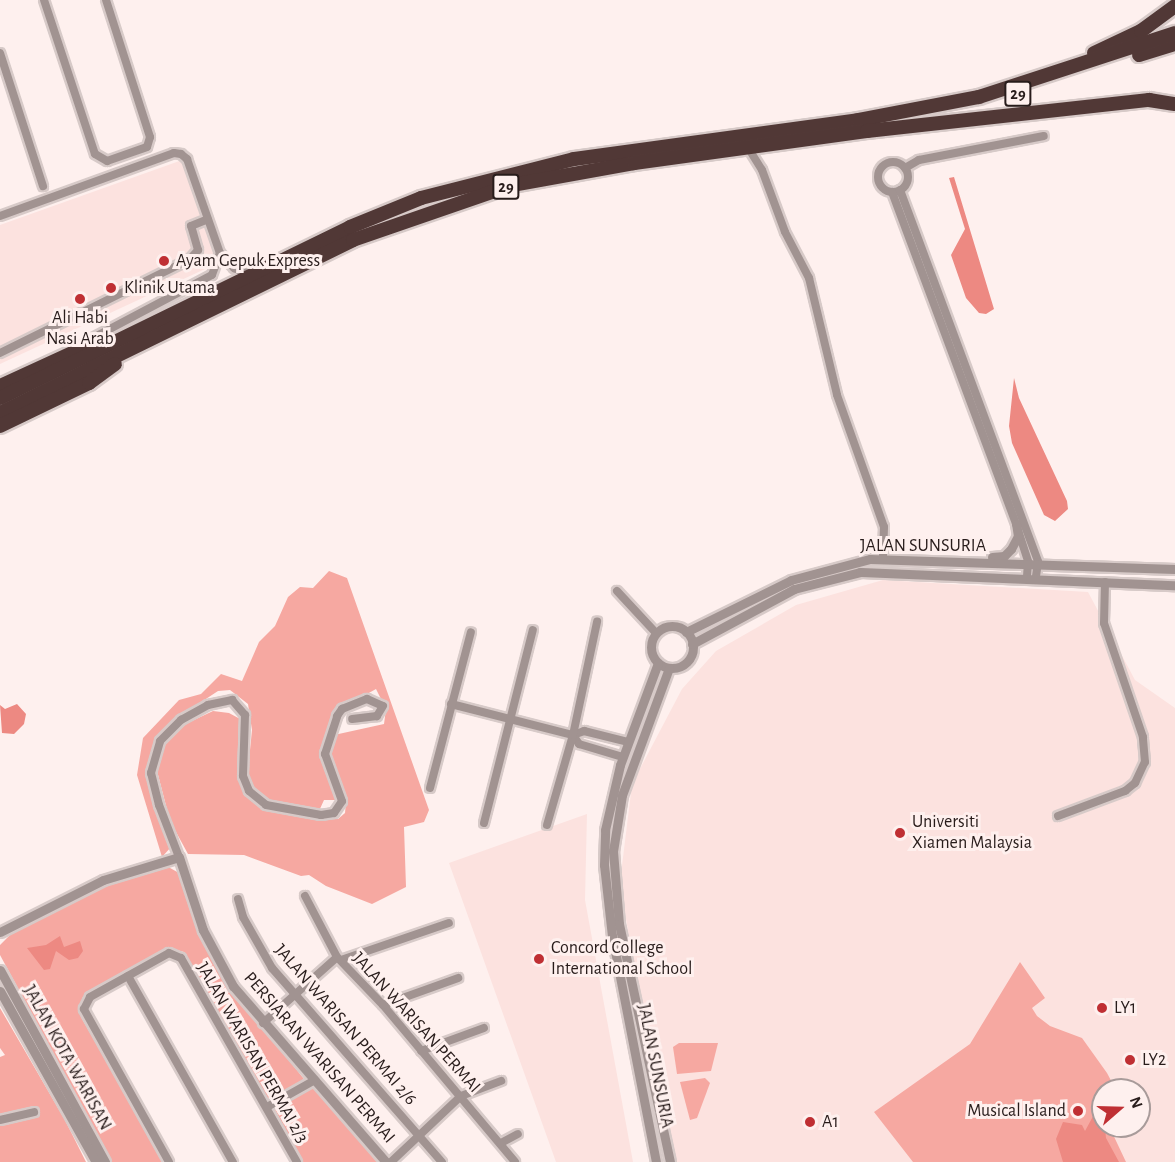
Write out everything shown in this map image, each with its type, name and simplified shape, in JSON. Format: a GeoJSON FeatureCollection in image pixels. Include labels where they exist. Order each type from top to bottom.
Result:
{"type":"FeatureCollection","features":[{"type":"Feature","properties":{"kind":"highway"},"geometry":{"type":"LineString","coordinates":[[1033,82],[1141,31],[1175,6]]}},
{"type":"Feature","properties":{"kind":"highway","name":"29"},"geometry":{"type":"LineString","coordinates":[[0,398],[350,226],[421,198],[511,173],[574,159],[906,112],[1033,82],[1175,33]]}},
{"type":"Feature","properties":{"kind":"highway","name":"29"},"geometry":{"type":"LineString","coordinates":[[0,413],[353,240],[466,198],[566,174],[747,146],[913,125],[1175,44]]}},
{"type":"Feature","properties":{"kind":"highway"},"geometry":{"type":"LineString","coordinates":[[913,125],[1149,100],[1175,104]]}},
{"type":"Feature","properties":{"kind":"highway"},"geometry":{"type":"LineString","coordinates":[[0,386],[70,351],[147,324]]}},
{"type":"Feature","properties":{"kind":"highway"},"geometry":{"type":"LineString","coordinates":[[0,426],[89,383],[145,342]]}},
{"type":"Feature","properties":{"kind":"street"},"geometry":{"type":"LineString","coordinates":[[44,0],[95,154],[107,161],[147,147],[150,137],[106,0]]}},
{"type":"Feature","properties":{"kind":"street"},"geometry":{"type":"LineString","coordinates":[[0,53],[43,186]]}},
{"type":"Feature","properties":{"kind":"street"},"geometry":{"type":"LineString","coordinates":[[905,168],[919,160],[1044,136]]}},
{"type":"Feature","properties":{"kind":"street"},"geometry":{"type":"LineString","coordinates":[[747,146],[762,170],[785,232],[809,278],[837,395],[884,527],[883,560]]}},
{"type":"Feature","properties":{"kind":"street"},"geometry":{"type":"LineString","coordinates":[[0,216],[174,153],[187,159],[220,253],[234,268],[251,275]]}},
{"type":"Feature","properties":{"kind":"street"},"geometry":{"type":"LineString","coordinates":[[905,168],[892,162],[880,170],[880,184],[896,191],[1038,561],[1032,577]]}},
{"type":"Feature","properties":{"kind":"street"},"geometry":{"type":"LineString","coordinates":[[896,191],[907,182],[905,168]]}},
{"type":"Feature","properties":{"kind":"street"},"geometry":{"type":"LineString","coordinates":[[896,191],[1016,524],[1032,577]]}},
{"type":"Feature","properties":{"kind":"street"},"geometry":{"type":"LineString","coordinates":[[0,352],[190,259],[198,250],[191,226],[208,219]]}},
{"type":"Feature","properties":{"kind":"street"},"geometry":{"type":"LineString","coordinates":[[70,351],[212,275],[220,253]]}},
{"type":"Feature","properties":{"kind":"street"},"geometry":{"type":"LineString","coordinates":[[924,558],[1004,555],[1018,536],[1016,524]]}},
{"type":"Feature","properties":{"kind":"street","name":"JALAN SUNSURIA"},"geometry":{"type":"LineString","coordinates":[[686,632],[791,580],[859,561],[924,558],[1038,561],[1175,569]]}},
{"type":"Feature","properties":{"kind":"street","name":"JALAN SUNSURIA"},"geometry":{"type":"LineString","coordinates":[[692,644],[786,592],[843,574],[882,571],[1175,585]]}},
{"type":"Feature","properties":{"kind":"street"},"geometry":{"type":"LineString","coordinates":[[1058,816],[1125,791],[1135,783],[1145,762],[1143,737],[1104,623],[1105,582]]}},
{"type":"Feature","properties":{"kind":"street"},"geometry":{"type":"LineString","coordinates":[[617,591],[656,633]]}},
{"type":"Feature","properties":{"kind":"street"},"geometry":{"type":"LineString","coordinates":[[547,825],[573,735],[597,622]]}},
{"type":"Feature","properties":{"kind":"street"},"geometry":{"type":"LineString","coordinates":[[668,627],[686,632],[692,644],[686,662],[669,668],[658,663],[651,645],[656,633],[668,627]]}},
{"type":"Feature","properties":{"kind":"street"},"geometry":{"type":"LineString","coordinates":[[484,824],[533,630]]}},
{"type":"Feature","properties":{"kind":"street"},"geometry":{"type":"LineString","coordinates":[[430,788],[471,632]]}},
{"type":"Feature","properties":{"kind":"street","name":"JALAN SUNSURIA"},"geometry":{"type":"LineString","coordinates":[[656,1162],[605,883],[605,830],[623,757],[658,663]]}},
{"type":"Feature","properties":{"kind":"street","name":"JALAN SUNSURIA"},"geometry":{"type":"LineString","coordinates":[[669,668],[622,795],[613,851],[619,924],[670,1162]]}},
{"type":"Feature","properties":{"kind":"street"},"geometry":{"type":"LineString","coordinates":[[1,932],[103,880],[179,857],[159,805],[152,773],[160,741],[181,720],[208,705],[232,700],[245,714],[243,776],[249,791],[266,805],[321,815],[334,813],[342,801],[325,754],[337,716],[342,709],[367,699],[383,706],[377,716],[352,719]]}},
{"type":"Feature","properties":{"kind":"street"},"geometry":{"type":"LineString","coordinates":[[451,704],[573,735],[584,731],[628,742]]}},
{"type":"Feature","properties":{"kind":"street"},"geometry":{"type":"LineString","coordinates":[[573,735],[579,744],[623,757]]}},
{"type":"Feature","properties":{"kind":"street","name":"PERSIARAN WARISAN PERMAI"},"geometry":{"type":"LineString","coordinates":[[179,857],[208,942],[233,986],[386,1162]]}},
{"type":"Feature","properties":{"kind":"street","name":"JALAN WARISAN PERMAI"},"geometry":{"type":"LineString","coordinates":[[305,896],[339,959],[461,1096],[515,1162]]}},
{"type":"Feature","properties":{"kind":"street","name":"JALAN WARISAN PERMAI 2/6"},"geometry":{"type":"LineString","coordinates":[[238,899],[259,948],[294,993],[420,1134],[442,1162]]}},
{"type":"Feature","properties":{"kind":"street"},"geometry":{"type":"LineString","coordinates":[[263,1023],[294,993],[339,959],[449,923]]}},
{"type":"Feature","properties":{"kind":"street","name":"JALAN WARISAN PERMAI 2/3"},"geometry":{"type":"LineString","coordinates":[[128,976],[163,954],[181,958],[297,1162]]}},
{"type":"Feature","properties":{"kind":"street"},"geometry":{"type":"LineString","coordinates":[[0,962],[11,989]]}},
{"type":"Feature","properties":{"kind":"street","name":"JALAN KOTA WARISAN"},"geometry":{"type":"LineString","coordinates":[[0,970],[105,1162]]}},
{"type":"Feature","properties":{"kind":"street"},"geometry":{"type":"LineString","coordinates":[[169,1162],[86,1017],[85,1001],[128,976],[233,1162]]}},
{"type":"Feature","properties":{"kind":"street"},"geometry":{"type":"LineString","coordinates":[[382,1005],[458,978]]}},
{"type":"Feature","properties":{"kind":"street","name":"JALAN KOTA WARISAN"},"geometry":{"type":"LineString","coordinates":[[0,991],[96,1162]]}},
{"type":"Feature","properties":{"kind":"street"},"geometry":{"type":"LineString","coordinates":[[421,1050],[484,1028]]}},
{"type":"Feature","properties":{"kind":"street"},"geometry":{"type":"LineString","coordinates":[[267,1107],[315,1080]]}},
{"type":"Feature","properties":{"kind":"street"},"geometry":{"type":"LineString","coordinates":[[391,1162],[461,1096],[501,1081]]}},
{"type":"Feature","properties":{"kind":"street"},"geometry":{"type":"LineString","coordinates":[[0,1120],[34,1112]]}},
{"type":"Feature","properties":{"kind":"street"},"geometry":{"type":"LineString","coordinates":[[501,1143],[518,1134]]}},
{"type":"Feature","properties":{"kind":"shaded area"},"geometry":{"type":"Polygon","coordinates":[[[185,159],[218,263],[0,364],[0,225],[185,159]]]}},
{"type":"Feature","properties":{"kind":"shaded area"},"geometry":{"type":"Polygon","coordinates":[[[954,177],[994,309],[986,314],[979,313],[966,298],[951,255],[965,229],[949,178],[954,177]]]}},
{"type":"Feature","properties":{"kind":"shaded area"},"geometry":{"type":"Polygon","coordinates":[[[1014,378],[1019,398],[1067,501],[1068,509],[1055,521],[1044,515],[1012,443],[1009,426],[1014,378]]]}},
{"type":"Feature","properties":{"kind":"shaded area"},"geometry":{"type":"Polygon","coordinates":[[[329,571],[347,578],[429,810],[424,822],[404,827],[406,887],[372,904],[326,886],[309,875],[301,876],[244,855],[188,854],[170,821],[156,767],[162,746],[177,728],[213,711],[229,713],[242,720],[240,779],[253,800],[286,813],[338,819],[345,813],[346,802],[328,751],[334,735],[384,724],[386,709],[376,689],[338,710],[327,732],[321,754],[337,800],[324,800],[319,811],[275,803],[251,788],[247,780],[252,730],[248,704],[230,690],[218,691],[177,718],[153,747],[148,779],[171,847],[162,857],[137,775],[143,738],[179,700],[201,694],[221,674],[242,681],[259,642],[275,626],[288,597],[300,587],[313,588],[329,571]]]}},
{"type":"Feature","properties":{"kind":"shaded area","name":"Universiti Xiamen Malaysia"},"geometry":{"type":"Polygon","coordinates":[[[883,580],[1088,592],[1135,680],[1175,708],[1175,1162],[676,1162],[645,1035],[620,882],[632,784],[682,689],[716,651],[796,605],[883,580]]]}},
{"type":"Feature","properties":{"kind":"shaded area"},"geometry":{"type":"Polygon","coordinates":[[[17,704],[26,714],[24,724],[14,734],[2,733],[0,705],[5,709],[17,704]]]}},
{"type":"Feature","properties":{"kind":"shaded area","name":"Concord College International School"},"geometry":{"type":"Polygon","coordinates":[[[587,814],[585,900],[633,1162],[556,1162],[449,863],[587,814]]]}},
{"type":"Feature","properties":{"kind":"shaded area"},"geometry":{"type":"Polygon","coordinates":[[[163,864],[179,873],[198,931],[227,983],[304,1079],[273,1099],[265,1098],[184,952],[169,948],[83,997],[80,1005],[81,1017],[165,1162],[112,1162],[0,955],[0,945],[12,933],[89,889],[163,864]]]}},
{"type":"Feature","properties":{"kind":"shaded area"},"geometry":{"type":"Polygon","coordinates":[[[60,936],[64,947],[80,941],[83,951],[78,958],[69,960],[56,951],[50,969],[44,970],[27,948],[46,945],[60,936]]]}},
{"type":"Feature","properties":{"kind":"shaded area"},"geometry":{"type":"Polygon","coordinates":[[[1020,962],[1045,998],[1032,1008],[1037,1016],[1050,1026],[1082,1038],[1107,1073],[1110,1078],[1091,1078],[1091,1138],[1115,1138],[1126,1162],[913,1162],[874,1112],[970,1044],[1020,962]]]}},
{"type":"Feature","properties":{"kind":"shaded area"},"geometry":{"type":"Polygon","coordinates":[[[0,1008],[65,1120],[86,1162],[0,1162],[0,1125],[38,1116],[35,1106],[0,1115],[0,1057],[5,1055],[0,1048],[0,1008]]]}},
{"type":"Feature","properties":{"kind":"shaded area"},"geometry":{"type":"Polygon","coordinates":[[[679,1043],[718,1043],[711,1071],[677,1074],[673,1047],[679,1043]]]}},
{"type":"Feature","properties":{"kind":"shaded area"},"geometry":{"type":"Polygon","coordinates":[[[705,1078],[710,1083],[697,1118],[690,1120],[680,1082],[705,1078]]]}},
{"type":"Feature","properties":{"kind":"shaded area"},"geometry":{"type":"Polygon","coordinates":[[[313,1086],[347,1122],[379,1162],[302,1162],[274,1108],[313,1086]]]}},
{"type":"Feature","properties":{"kind":"shaded area"},"geometry":{"type":"Polygon","coordinates":[[[1091,1120],[1091,1138],[1106,1138],[1119,1162],[1063,1162],[1056,1139],[1063,1122],[1082,1125],[1085,1131],[1091,1120]]]}},
{"type":"Feature","properties":{"kind":"place","name":"Ayam Gepuk Express"},"geometry":{"type":"Point","coordinates":[164,261]}},
{"type":"Feature","properties":{"kind":"place","name":"Klinik Utama"},"geometry":{"type":"Point","coordinates":[111,288]}},
{"type":"Feature","properties":{"kind":"place","name":"Ali Habi Nasi Arab"},"geometry":{"type":"Point","coordinates":[80,299]}},
{"type":"Feature","properties":{"kind":"place","name":"Universiti Xiamen Malaysia"},"geometry":{"type":"Point","coordinates":[900,833]}},
{"type":"Feature","properties":{"kind":"place","name":"Concord College International School"},"geometry":{"type":"Point","coordinates":[539,959]}},
{"type":"Feature","properties":{"kind":"place","name":"LY1"},"geometry":{"type":"Point","coordinates":[1102,1008]}},
{"type":"Feature","properties":{"kind":"place","name":"LY2"},"geometry":{"type":"Point","coordinates":[1130,1060]}},
{"type":"Feature","properties":{"kind":"place","name":"Musical Island"},"geometry":{"type":"Point","coordinates":[1078,1111]}},
{"type":"Feature","properties":{"kind":"place","name":"A1"},"geometry":{"type":"Point","coordinates":[810,1122]}}]}
